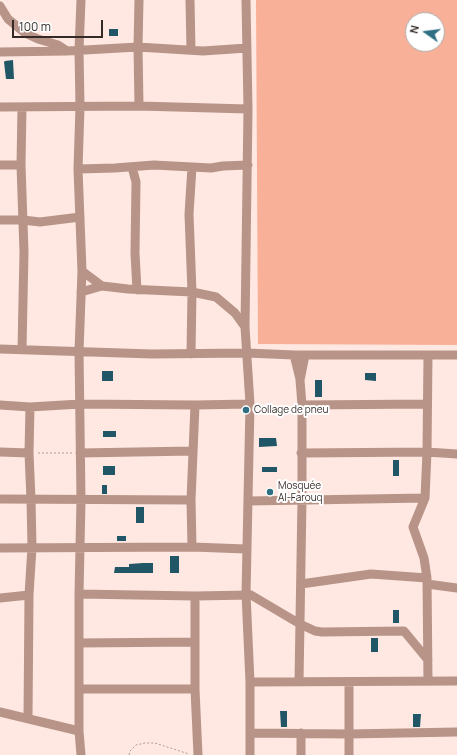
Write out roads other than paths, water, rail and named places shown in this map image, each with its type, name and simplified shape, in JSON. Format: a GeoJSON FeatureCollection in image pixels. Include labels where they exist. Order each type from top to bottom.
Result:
{"type":"FeatureCollection","features":[{"type":"Feature","properties":{"kind":"street"},"geometry":{"type":"LineString","coordinates":[[81,0],[78,169],[82,271],[79,351],[81,500],[79,548],[79,731],[81,755]]}},
{"type":"Feature","properties":{"kind":"street"},"geometry":{"type":"LineString","coordinates":[[139,0],[139,106]]}},
{"type":"Feature","properties":{"kind":"street"},"geometry":{"type":"LineString","coordinates":[[190,0],[191,50]]}},
{"type":"Feature","properties":{"kind":"street"},"geometry":{"type":"LineString","coordinates":[[246,0],[248,165],[245,327],[250,404],[246,594],[250,682],[250,755]]}},
{"type":"Feature","properties":{"kind":"street"},"geometry":{"type":"LineString","coordinates":[[0,6],[8,19],[25,33],[58,45],[67,51]]}},
{"type":"Feature","properties":{"kind":"street"},"geometry":{"type":"LineString","coordinates":[[0,52],[67,51],[138,47],[191,50],[247,48]]}},
{"type":"Feature","properties":{"kind":"street"},"geometry":{"type":"LineString","coordinates":[[0,107],[139,106],[248,108]]}},
{"type":"Feature","properties":{"kind":"street"},"geometry":{"type":"LineString","coordinates":[[22,107],[21,165],[24,269],[22,293],[22,349]]}},
{"type":"Feature","properties":{"kind":"street"},"geometry":{"type":"LineString","coordinates":[[0,166],[21,165]]}},
{"type":"Feature","properties":{"kind":"street"},"geometry":{"type":"LineString","coordinates":[[78,169],[154,165],[211,168],[248,165]]}},
{"type":"Feature","properties":{"kind":"street"},"geometry":{"type":"LineString","coordinates":[[132,167],[136,182],[135,253],[137,290]]}},
{"type":"Feature","properties":{"kind":"street"},"geometry":{"type":"LineString","coordinates":[[191,354],[192,292],[189,214],[192,167]]}},
{"type":"Feature","properties":{"kind":"street"},"geometry":{"type":"LineString","coordinates":[[0,220],[40,222],[80,217]]}},
{"type":"Feature","properties":{"kind":"street"},"geometry":{"type":"LineString","coordinates":[[82,271],[102,286]]}},
{"type":"Feature","properties":{"kind":"street"},"geometry":{"type":"LineString","coordinates":[[81,292],[102,286],[137,290],[192,292],[218,298],[235,313],[245,327]]}},
{"type":"Feature","properties":{"kind":"street"},"geometry":{"type":"LineString","coordinates":[[0,349],[191,354],[247,353],[294,355],[457,355]]}},
{"type":"Feature","properties":{"kind":"street"},"geometry":{"type":"LineString","coordinates":[[294,355],[300,380],[302,405],[299,682]]}},
{"type":"Feature","properties":{"kind":"street"},"geometry":{"type":"LineString","coordinates":[[300,380],[305,355]]}},
{"type":"Feature","properties":{"kind":"street"},"geometry":{"type":"LineString","coordinates":[[428,355],[425,498],[413,527],[424,558],[427,581],[428,681]]}},
{"type":"Feature","properties":{"kind":"street"},"geometry":{"type":"LineString","coordinates":[[0,405],[30,407],[80,404],[250,404]]}},
{"type":"Feature","properties":{"kind":"street"},"geometry":{"type":"LineString","coordinates":[[302,405],[427,404]]}},
{"type":"Feature","properties":{"kind":"street"},"geometry":{"type":"LineString","coordinates":[[192,547],[191,500],[195,405]]}},
{"type":"Feature","properties":{"kind":"street"},"geometry":{"type":"LineString","coordinates":[[28,718],[29,595],[32,547],[29,453],[30,407]]}},
{"type":"Feature","properties":{"kind":"street"},"geometry":{"type":"LineString","coordinates":[[80,453],[193,451]]}},
{"type":"Feature","properties":{"kind":"street"},"geometry":{"type":"LineString","coordinates":[[0,452],[29,453]]}},
{"type":"Feature","properties":{"kind":"street"},"geometry":{"type":"LineString","coordinates":[[301,453],[427,452],[457,454]]}},
{"type":"Feature","properties":{"kind":"street"},"geometry":{"type":"LineString","coordinates":[[248,501],[425,498]]}},
{"type":"Feature","properties":{"kind":"street"},"geometry":{"type":"LineString","coordinates":[[0,499],[191,500]]}},
{"type":"Feature","properties":{"kind":"street"},"geometry":{"type":"LineString","coordinates":[[0,548],[192,547],[246,549]]}},
{"type":"Feature","properties":{"kind":"street"},"geometry":{"type":"LineString","coordinates":[[301,584],[371,574],[427,581],[457,588]]}},
{"type":"Feature","properties":{"kind":"street"},"geometry":{"type":"LineString","coordinates":[[79,594],[195,596],[246,594],[256,597],[300,624],[315,631],[404,631],[428,660]]}},
{"type":"Feature","properties":{"kind":"street"},"geometry":{"type":"LineString","coordinates":[[0,598],[29,595]]}},
{"type":"Feature","properties":{"kind":"street"},"geometry":{"type":"LineString","coordinates":[[195,596],[194,642],[198,755]]}},
{"type":"Feature","properties":{"kind":"street"},"geometry":{"type":"LineString","coordinates":[[79,643],[194,642]]}},
{"type":"Feature","properties":{"kind":"street"},"geometry":{"type":"LineString","coordinates":[[250,682],[457,681]]}},
{"type":"Feature","properties":{"kind":"street"},"geometry":{"type":"LineString","coordinates":[[349,682],[349,755]]}},
{"type":"Feature","properties":{"kind":"street"},"geometry":{"type":"LineString","coordinates":[[80,689],[195,689]]}},
{"type":"Feature","properties":{"kind":"street"},"geometry":{"type":"LineString","coordinates":[[0,712],[79,731]]}},
{"type":"Feature","properties":{"kind":"street"},"geometry":{"type":"LineString","coordinates":[[250,733],[349,734],[457,732]]}},
{"type":"Feature","properties":{"kind":"street"},"geometry":{"type":"LineString","coordinates":[[301,733],[301,755]]}},
{"type":"Feature","properties":{"kind":"place","name":"Collage de pneu"},"geometry":{"type":"Point","coordinates":[246,410]}},
{"type":"Feature","properties":{"kind":"place","name":"Mosquée Al-Farouq"},"geometry":{"type":"Point","coordinates":[270,492]}}]}
